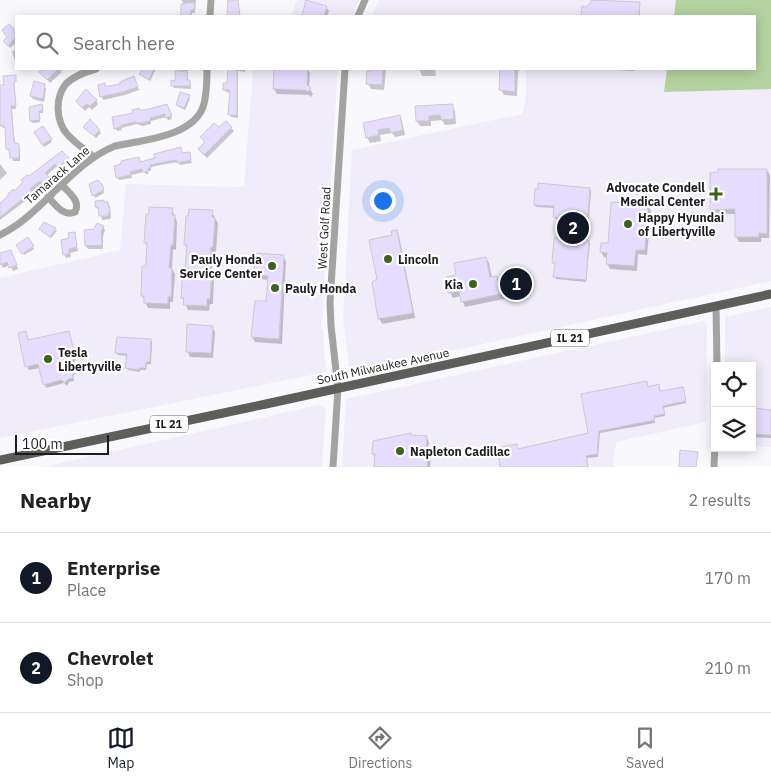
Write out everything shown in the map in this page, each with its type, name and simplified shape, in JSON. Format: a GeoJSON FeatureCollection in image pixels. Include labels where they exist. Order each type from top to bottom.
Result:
{"type":"FeatureCollection","features":[{"type":"Feature","properties":{"kind":"main road","name":"South Milwaukee Avenue"},"geometry":{"type":"LineString","coordinates":[[0,460],[771,294]]}},
{"type":"Feature","properties":{"kind":"street"},"geometry":{"type":"LineString","coordinates":[[210,15],[211,0]]}},
{"type":"Feature","properties":{"kind":"street"},"geometry":{"type":"LineString","coordinates":[[358,15],[365,0]]}},
{"type":"Feature","properties":{"kind":"street"},"geometry":{"type":"LineString","coordinates":[[93,70],[77,76],[66,85],[60,95],[58,105],[61,124],[67,134],[94,157]]}},
{"type":"Feature","properties":{"kind":"street","name":"Tamarack Lane"},"geometry":{"type":"LineString","coordinates":[[0,235],[13,228],[94,157],[105,150],[186,128],[194,121],[204,106],[207,70]]}},
{"type":"Feature","properties":{"kind":"street","name":"West Golf Road"},"geometry":{"type":"LineString","coordinates":[[333,467],[338,388],[330,326],[330,302],[345,70]]}},
{"type":"Feature","properties":{"kind":"street"},"geometry":{"type":"LineString","coordinates":[[48,197],[64,213],[70,214],[75,212],[78,207],[77,202],[62,185]]}},
{"type":"Feature","properties":{"kind":"street"},"geometry":{"type":"LineString","coordinates":[[716,306],[717,362]]}},
{"type":"Feature","properties":{"kind":"street"},"geometry":{"type":"LineString","coordinates":[[714,467],[715,452]]}},
{"type":"Feature","properties":{"kind":"shaded area"},"geometry":{"type":"Polygon","coordinates":[[[359,0],[352,15],[292,15],[296,1],[359,0]]]}},
{"type":"Feature","properties":{"kind":"shaded area"},"geometry":{"type":"Polygon","coordinates":[[[379,0],[771,0],[771,281],[350,373],[343,319],[352,150],[522,114],[526,96],[526,70],[756,70],[756,15],[372,15],[379,0]]]}},
{"type":"Feature","properties":{"kind":"shaded area"},"geometry":{"type":"Polygon","coordinates":[[[253,70],[338,70],[322,321],[326,372],[0,438],[0,278],[120,250],[126,184],[244,187],[253,70]]]}},
{"type":"Feature","properties":{"kind":"shaded area"},"geometry":{"type":"Polygon","coordinates":[[[771,307],[771,447],[756,446],[756,362],[725,362],[725,317],[771,307]]]}},
{"type":"Feature","properties":{"kind":"shaded area"},"geometry":{"type":"Polygon","coordinates":[[[704,321],[707,326],[706,422],[616,442],[613,467],[342,467],[346,399],[704,321]]]}},
{"type":"Feature","properties":{"kind":"shaded area"},"geometry":{"type":"Polygon","coordinates":[[[319,405],[326,409],[322,467],[43,467],[319,405]]]}},
{"type":"Feature","properties":{"kind":"green space"},"geometry":{"type":"Polygon","coordinates":[[[676,0],[771,0],[771,89],[664,92],[667,70],[756,70],[756,15],[674,15],[676,0]]]}},
{"type":"Feature","properties":{"kind":"building"},"geometry":{"type":"Polygon","coordinates":[[[228,0],[238,0],[240,15],[227,15],[228,0]]]}},
{"type":"Feature","properties":{"kind":"building"},"geometry":{"type":"Polygon","coordinates":[[[306,0],[327,6],[324,15],[302,15],[306,0]]]}},
{"type":"Feature","properties":{"kind":"building"},"geometry":{"type":"Polygon","coordinates":[[[591,0],[640,2],[639,15],[581,15],[582,6],[586,7],[590,4],[591,0]]]}},
{"type":"Feature","properties":{"kind":"building"},"geometry":{"type":"Polygon","coordinates":[[[195,3],[194,10],[191,10],[190,15],[181,15],[181,4],[195,3]]]}},
{"type":"Feature","properties":{"kind":"building"},"geometry":{"type":"Polygon","coordinates":[[[9,24],[14,29],[15,38],[8,46],[3,41],[7,37],[2,30],[9,24]]]}},
{"type":"Feature","properties":{"kind":"building"},"geometry":{"type":"Polygon","coordinates":[[[42,70],[57,70],[47,80],[39,72],[42,70]]]}},
{"type":"Feature","properties":{"kind":"building"},"geometry":{"type":"Polygon","coordinates":[[[142,70],[154,70],[149,80],[139,74],[142,70]]]}},
{"type":"Feature","properties":{"kind":"building"},"geometry":{"type":"Polygon","coordinates":[[[228,70],[237,70],[237,115],[228,115],[230,90],[223,90],[223,83],[227,83],[228,70]]]}},
{"type":"Feature","properties":{"kind":"building"},"geometry":{"type":"Polygon","coordinates":[[[274,70],[308,70],[307,85],[311,88],[308,92],[305,90],[273,89],[274,70]]]}},
{"type":"Feature","properties":{"kind":"building"},"geometry":{"type":"Polygon","coordinates":[[[383,70],[382,85],[366,84],[367,71],[383,70]]]}},
{"type":"Feature","properties":{"kind":"building"},"geometry":{"type":"Polygon","coordinates":[[[500,70],[515,70],[515,92],[499,90],[500,70]]]}},
{"type":"Feature","properties":{"kind":"building"},"geometry":{"type":"Polygon","coordinates":[[[175,71],[187,71],[187,80],[190,80],[190,86],[171,86],[171,80],[175,81],[175,71]]]}},
{"type":"Feature","properties":{"kind":"building"},"geometry":{"type":"Polygon","coordinates":[[[16,75],[16,82],[14,84],[16,106],[11,106],[14,142],[19,144],[19,158],[10,158],[9,149],[6,149],[5,128],[3,125],[0,126],[0,85],[4,85],[3,76],[16,75]]]}},
{"type":"Feature","properties":{"kind":"building"},"geometry":{"type":"Polygon","coordinates":[[[134,76],[138,87],[100,97],[98,85],[105,83],[105,86],[120,84],[120,82],[134,76]]]}},
{"type":"Feature","properties":{"kind":"building"},"geometry":{"type":"Polygon","coordinates":[[[34,81],[45,84],[43,99],[30,96],[34,81]]]}},
{"type":"Feature","properties":{"kind":"building"},"geometry":{"type":"Polygon","coordinates":[[[86,89],[97,100],[90,106],[86,104],[82,108],[76,101],[86,89]]]}},
{"type":"Feature","properties":{"kind":"building"},"geometry":{"type":"Polygon","coordinates":[[[180,92],[190,95],[184,108],[176,105],[180,92]]]}},
{"type":"Feature","properties":{"kind":"building"},"geometry":{"type":"Polygon","coordinates":[[[42,104],[43,111],[39,111],[40,120],[30,121],[29,107],[42,104]]]}},
{"type":"Feature","properties":{"kind":"building"},"geometry":{"type":"Polygon","coordinates":[[[167,104],[172,116],[165,118],[165,114],[150,118],[151,121],[121,125],[121,127],[114,129],[112,117],[133,113],[132,110],[139,108],[140,110],[145,110],[167,104]]]}},
{"type":"Feature","properties":{"kind":"building"},"geometry":{"type":"Polygon","coordinates":[[[453,104],[454,119],[441,120],[440,115],[429,116],[429,121],[416,121],[415,106],[453,104]]]}},
{"type":"Feature","properties":{"kind":"building"},"geometry":{"type":"Polygon","coordinates":[[[400,115],[403,130],[391,133],[389,128],[378,130],[379,135],[366,138],[363,123],[400,115]]]}},
{"type":"Feature","properties":{"kind":"building"},"geometry":{"type":"Polygon","coordinates":[[[90,119],[100,130],[94,136],[83,127],[90,119]]]}},
{"type":"Feature","properties":{"kind":"building"},"geometry":{"type":"Polygon","coordinates":[[[226,121],[232,127],[204,155],[198,149],[205,142],[200,137],[214,123],[219,127],[226,121]]]}},
{"type":"Feature","properties":{"kind":"building"},"geometry":{"type":"Polygon","coordinates":[[[43,126],[52,139],[42,145],[34,132],[43,126]]]}},
{"type":"Feature","properties":{"kind":"building"},"geometry":{"type":"Polygon","coordinates":[[[181,147],[182,153],[190,152],[191,160],[177,163],[177,160],[150,165],[151,168],[148,168],[148,171],[143,172],[142,169],[130,172],[131,175],[116,178],[114,166],[121,164],[121,161],[139,157],[140,162],[155,158],[154,154],[181,147]]]}},
{"type":"Feature","properties":{"kind":"building"},"geometry":{"type":"Polygon","coordinates":[[[62,151],[69,158],[58,168],[55,164],[45,173],[49,177],[30,189],[32,191],[0,217],[0,203],[13,189],[14,191],[23,182],[21,180],[62,151]]]}},
{"type":"Feature","properties":{"kind":"building"},"geometry":{"type":"Polygon","coordinates":[[[718,169],[767,169],[767,234],[759,233],[759,237],[735,237],[735,209],[710,210],[710,173],[718,172],[718,169]]]}},
{"type":"Feature","properties":{"kind":"building"},"geometry":{"type":"Polygon","coordinates":[[[98,180],[104,190],[92,196],[89,184],[98,180]]]}},
{"type":"Feature","properties":{"kind":"building"},"geometry":{"type":"Polygon","coordinates":[[[538,183],[590,188],[586,240],[589,240],[586,280],[553,277],[555,263],[552,263],[554,238],[559,238],[560,218],[553,217],[554,206],[534,205],[535,189],[538,189],[538,183]]]}},
{"type":"Feature","properties":{"kind":"building"},"geometry":{"type":"Polygon","coordinates":[[[104,200],[104,202],[108,202],[110,213],[108,213],[109,216],[99,216],[98,207],[95,207],[95,201],[104,200]]]}},
{"type":"Feature","properties":{"kind":"building","name":"Happy Hyundai of Libertyville"},"geometry":{"type":"Polygon","coordinates":[[[611,202],[648,205],[645,250],[636,250],[634,266],[606,264],[607,253],[600,252],[601,243],[608,243],[611,202]]]}},
{"type":"Feature","properties":{"kind":"building"},"geometry":{"type":"Polygon","coordinates":[[[149,207],[173,208],[172,215],[175,215],[169,268],[172,268],[171,297],[168,297],[168,304],[144,303],[144,296],[141,296],[142,266],[146,266],[147,243],[144,243],[146,214],[149,214],[149,207]]]}},
{"type":"Feature","properties":{"kind":"building"},"geometry":{"type":"Polygon","coordinates":[[[189,209],[213,210],[212,217],[215,218],[209,270],[212,270],[210,299],[207,299],[207,306],[183,305],[184,298],[181,298],[187,245],[184,245],[186,216],[188,216],[189,209]]]}},
{"type":"Feature","properties":{"kind":"building"},"geometry":{"type":"Polygon","coordinates":[[[44,222],[56,228],[50,237],[39,229],[44,222]]]}},
{"type":"Feature","properties":{"kind":"building"},"geometry":{"type":"Polygon","coordinates":[[[97,223],[104,226],[101,232],[102,245],[85,246],[84,230],[94,229],[97,223]]]}},
{"type":"Feature","properties":{"kind":"building","name":"Lincoln"},"geometry":{"type":"Polygon","coordinates":[[[397,230],[413,313],[378,319],[372,282],[377,279],[369,240],[392,235],[391,231],[397,230]]]}},
{"type":"Feature","properties":{"kind":"building"},"geometry":{"type":"Polygon","coordinates":[[[75,232],[77,247],[69,249],[69,254],[63,255],[61,240],[69,238],[68,233],[75,232]]]}},
{"type":"Feature","properties":{"kind":"building"},"geometry":{"type":"Polygon","coordinates":[[[28,237],[34,246],[22,254],[16,245],[28,237]]]}},
{"type":"Feature","properties":{"kind":"building"},"geometry":{"type":"Polygon","coordinates":[[[11,250],[17,265],[9,268],[7,262],[0,265],[0,253],[11,250]]]}},
{"type":"Feature","properties":{"kind":"building","name":"Pauly Honda"},"geometry":{"type":"Polygon","coordinates":[[[255,253],[284,255],[279,339],[251,337],[255,301],[266,301],[268,276],[254,274],[255,253]]]}},
{"type":"Feature","properties":{"kind":"building","name":"Kia"},"geometry":{"type":"Polygon","coordinates":[[[486,257],[490,277],[497,276],[498,281],[523,274],[527,289],[461,302],[459,291],[448,293],[446,277],[456,275],[454,263],[486,257]]]}},
{"type":"Feature","properties":{"kind":"building"},"geometry":{"type":"Polygon","coordinates":[[[187,324],[213,326],[211,353],[186,352],[187,324]]]}},
{"type":"Feature","properties":{"kind":"building","name":"Tesla Libertyville"},"geometry":{"type":"Polygon","coordinates":[[[26,331],[28,340],[69,331],[75,355],[68,364],[75,368],[72,372],[73,378],[68,379],[65,383],[61,380],[43,385],[38,364],[25,367],[18,333],[26,331]]]}},
{"type":"Feature","properties":{"kind":"building"},"geometry":{"type":"Polygon","coordinates":[[[117,337],[151,339],[150,362],[146,362],[146,368],[139,368],[139,370],[125,368],[127,354],[115,353],[117,337]]]}},
{"type":"Feature","properties":{"kind":"building"},"geometry":{"type":"Polygon","coordinates":[[[647,381],[648,387],[659,384],[660,391],[683,387],[686,401],[663,406],[665,414],[654,416],[655,420],[599,431],[597,454],[586,456],[588,467],[500,467],[498,453],[503,452],[501,447],[517,444],[518,449],[588,433],[581,394],[647,381]]]}},
{"type":"Feature","properties":{"kind":"building"},"geometry":{"type":"Polygon","coordinates":[[[756,408],[771,410],[771,435],[756,434],[756,408]]]}},
{"type":"Feature","properties":{"kind":"building","name":"Napleton Cadillac"},"geometry":{"type":"Polygon","coordinates":[[[411,433],[411,435],[427,436],[426,448],[429,449],[427,467],[374,467],[373,441],[411,433]]]}},
{"type":"Feature","properties":{"kind":"building"},"geometry":{"type":"Polygon","coordinates":[[[680,450],[698,452],[696,467],[679,467],[680,450]]]}},
{"type":"Feature","properties":{"kind":"place","name":"Advocate Condell Medical Center"},"geometry":{"type":"Point","coordinates":[716,194]}},
{"type":"Feature","properties":{"kind":"place","name":"Happy Hyundai of Libertyville"},"geometry":{"type":"Point","coordinates":[628,224]}},
{"type":"Feature","properties":{"kind":"place","name":"Chevrolet"},"geometry":{"type":"Point","coordinates":[573,228]}},
{"type":"Feature","properties":{"kind":"place","name":"Lincoln"},"geometry":{"type":"Point","coordinates":[388,259]}},
{"type":"Feature","properties":{"kind":"place","name":"Pauly Honda Service Center"},"geometry":{"type":"Point","coordinates":[272,266]}},
{"type":"Feature","properties":{"kind":"place","name":"Kia"},"geometry":{"type":"Point","coordinates":[473,284]}},
{"type":"Feature","properties":{"kind":"place","name":"Enterprise"},"geometry":{"type":"Point","coordinates":[516,284]}},
{"type":"Feature","properties":{"kind":"place","name":"Pauly Honda"},"geometry":{"type":"Point","coordinates":[275,288]}},
{"type":"Feature","properties":{"kind":"place","name":"Tesla Libertyville"},"geometry":{"type":"Point","coordinates":[48,359]}},
{"type":"Feature","properties":{"kind":"place","name":"Napleton Cadillac"},"geometry":{"type":"Point","coordinates":[400,451]}}]}
